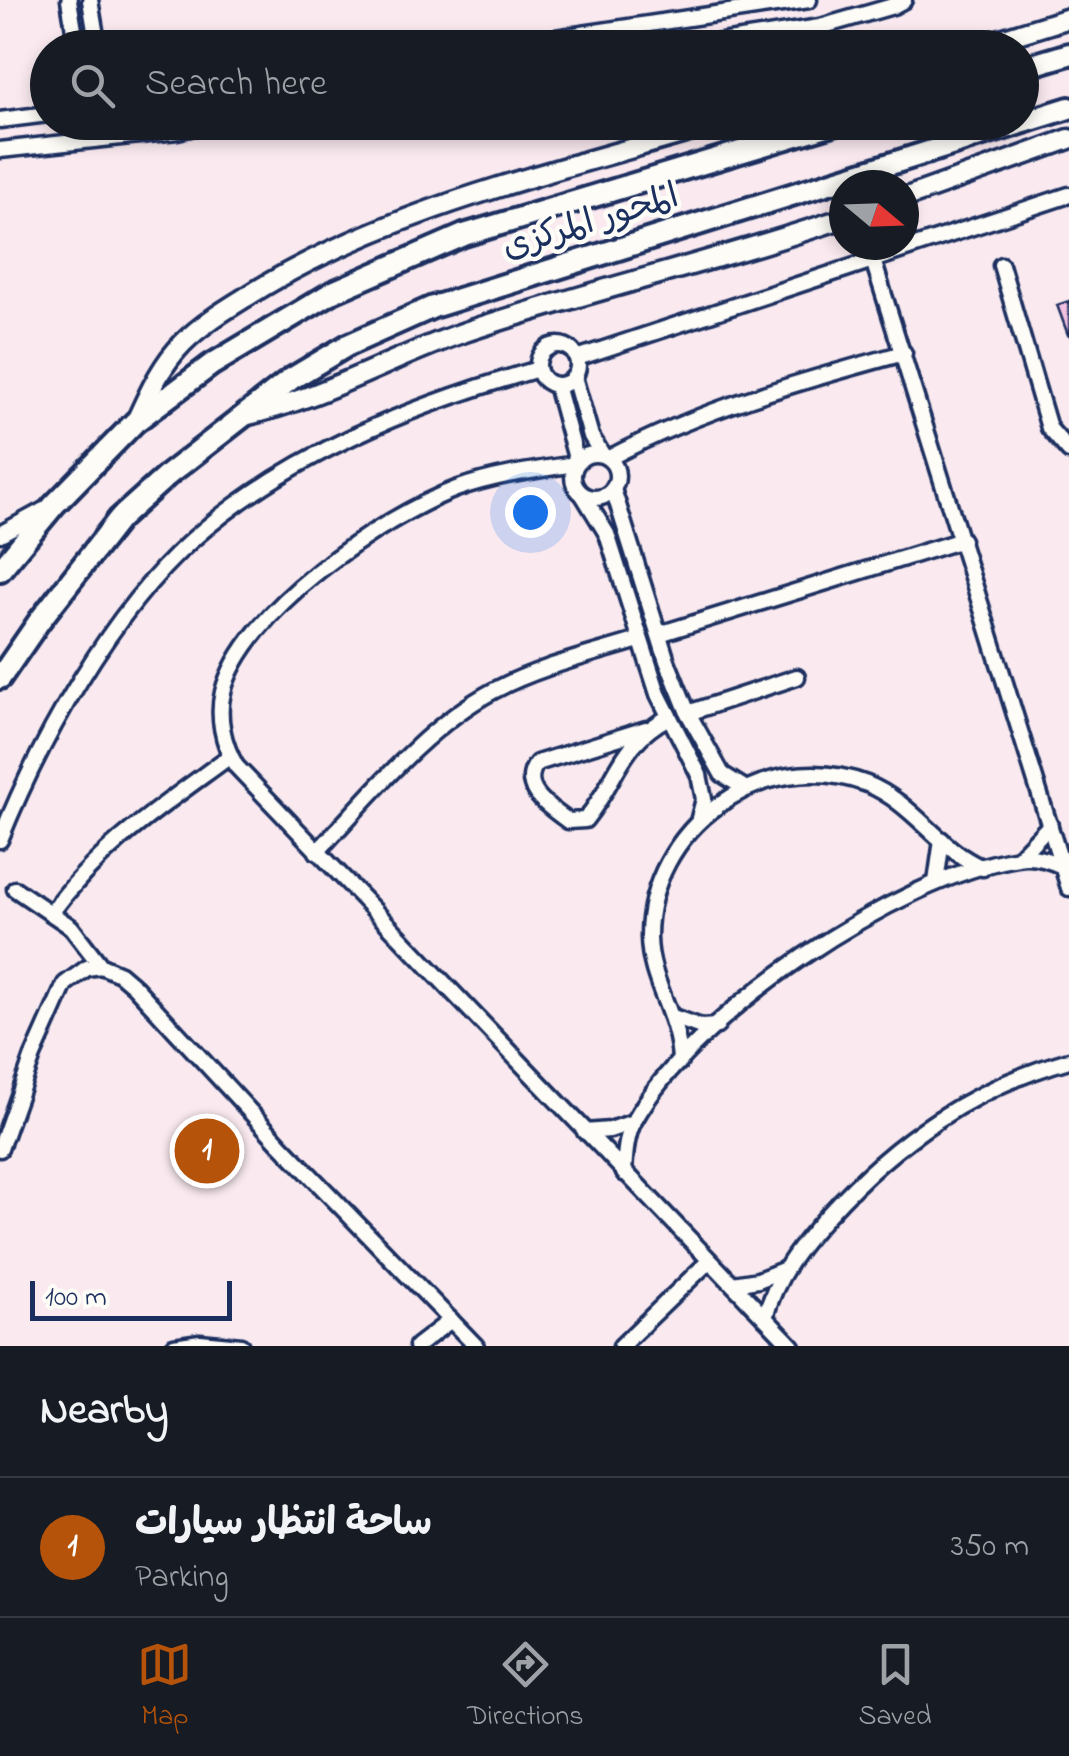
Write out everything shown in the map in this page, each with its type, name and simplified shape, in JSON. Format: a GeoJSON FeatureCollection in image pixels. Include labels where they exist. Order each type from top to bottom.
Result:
{"type":"FeatureCollection","features":[{"type":"Feature","properties":{"kind":"highway"},"geometry":{"type":"LineString","coordinates":[[1039,63],[1069,54]]}},
{"type":"Feature","properties":{"kind":"highway","name":"المحور المركزى"},"geometry":{"type":"LineString","coordinates":[[1039,117],[1069,108]]}},
{"type":"Feature","properties":{"kind":"highway","name":"المحور المركزى"},"geometry":{"type":"LineString","coordinates":[[0,570],[54,505],[135,422],[211,365],[291,314],[420,252],[464,236],[781,140]]}},
{"type":"Feature","properties":{"kind":"highway","name":"المحور المركزى"},"geometry":{"type":"LineString","coordinates":[[0,678],[119,520],[239,417],[291,379],[348,345],[433,307],[967,140]]}},
{"type":"Feature","properties":{"kind":"main road"},"geometry":{"type":"LineString","coordinates":[[1030,30],[1069,18]]}},
{"type":"Feature","properties":{"kind":"main road"},"geometry":{"type":"LineString","coordinates":[[919,193],[1069,139]]}},
{"type":"Feature","properties":{"kind":"main road"},"geometry":{"type":"LineString","coordinates":[[135,422],[156,378],[187,339],[212,319],[296,268],[417,215],[664,140]]}},
{"type":"Feature","properties":{"kind":"main road"},"geometry":{"type":"LineString","coordinates":[[239,417],[310,397],[410,351],[559,301],[829,223]]}},
{"type":"Feature","properties":{"kind":"street"},"geometry":{"type":"LineString","coordinates":[[69,0],[73,30]]}},
{"type":"Feature","properties":{"kind":"street"},"geometry":{"type":"LineString","coordinates":[[90,0],[95,30]]}},
{"type":"Feature","properties":{"kind":"street"},"geometry":{"type":"LineString","coordinates":[[608,30],[809,0]]}},
{"type":"Feature","properties":{"kind":"street"},"geometry":{"type":"LineString","coordinates":[[795,30],[894,6],[904,0]]}},
{"type":"Feature","properties":{"kind":"street"},"geometry":{"type":"LineString","coordinates":[[0,120],[30,116]]}},
{"type":"Feature","properties":{"kind":"street"},"geometry":{"type":"LineString","coordinates":[[0,150],[77,140]]}},
{"type":"Feature","properties":{"kind":"street"},"geometry":{"type":"LineString","coordinates":[[919,245],[1069,195]]}},
{"type":"Feature","properties":{"kind":"street"},"geometry":{"type":"LineString","coordinates":[[577,358],[873,260],[1069,888]]}},
{"type":"Feature","properties":{"kind":"street"},"geometry":{"type":"LineString","coordinates":[[1001,265],[1048,428],[1069,451]]}},
{"type":"Feature","properties":{"kind":"street"},"geometry":{"type":"LineString","coordinates":[[555,345],[566,346],[577,358],[578,368],[566,384],[556,385],[542,378],[538,369],[541,353],[555,345]]}},
{"type":"Feature","properties":{"kind":"street"},"geometry":{"type":"LineString","coordinates":[[792,1346],[317,852],[230,756],[220,712],[232,667],[281,607],[330,562],[400,515],[489,478],[577,463],[588,454],[606,456],[726,405],[904,353]]}},
{"type":"Feature","properties":{"kind":"street"},"geometry":{"type":"LineString","coordinates":[[0,840],[30,770],[80,681],[138,600],[191,541],[268,484],[362,431],[428,403],[538,369]]}},
{"type":"Feature","properties":{"kind":"street"},"geometry":{"type":"LineString","coordinates":[[574,377],[591,436],[618,476],[613,490],[688,713],[722,774],[746,789]]}},
{"type":"Feature","properties":{"kind":"street"},"geometry":{"type":"LineString","coordinates":[[556,385],[577,463],[573,477],[606,534],[638,640],[669,717],[704,788],[697,821]]}},
{"type":"Feature","properties":{"kind":"street"},"geometry":{"type":"LineString","coordinates":[[584,494],[602,497],[613,490]]}},
{"type":"Feature","properties":{"kind":"street"},"geometry":{"type":"LineString","coordinates":[[0,534],[54,505]]}},
{"type":"Feature","properties":{"kind":"street"},"geometry":{"type":"LineString","coordinates":[[659,634],[962,540]]}},
{"type":"Feature","properties":{"kind":"street"},"geometry":{"type":"LineString","coordinates":[[317,852],[436,730],[469,706],[528,674],[638,640]]}},
{"type":"Feature","properties":{"kind":"street"},"geometry":{"type":"LineString","coordinates":[[688,713],[796,676]]}},
{"type":"Feature","properties":{"kind":"street"},"geometry":{"type":"LineString","coordinates":[[646,729],[630,747],[586,820],[568,820],[529,784],[530,772],[537,764],[646,729],[669,717]]}},
{"type":"Feature","properties":{"kind":"street"},"geometry":{"type":"LineString","coordinates":[[52,912],[112,843],[230,756]]}},
{"type":"Feature","properties":{"kind":"street"},"geometry":{"type":"LineString","coordinates":[[680,1062],[678,1032],[654,976],[650,956],[652,900],[666,863],[697,821],[728,798],[789,776],[812,774],[853,780],[904,805],[954,852],[983,868]]}},
{"type":"Feature","properties":{"kind":"street"},"geometry":{"type":"LineString","coordinates":[[1019,857],[1050,825]]}},
{"type":"Feature","properties":{"kind":"street"},"geometry":{"type":"LineString","coordinates":[[936,882],[942,840]]}},
{"type":"Feature","properties":{"kind":"street"},"geometry":{"type":"LineString","coordinates":[[624,1173],[633,1122],[680,1062],[717,1026],[810,952],[936,882],[1019,857],[1062,866]]}},
{"type":"Feature","properties":{"kind":"street"},"geometry":{"type":"LineString","coordinates":[[15,888],[71,926],[100,966],[120,974],[134,986],[476,1346]]}},
{"type":"Feature","properties":{"kind":"street"},"geometry":{"type":"LineString","coordinates":[[0,1149],[38,1042],[60,994],[75,974],[100,966]]}},
{"type":"Feature","properties":{"kind":"street"},"geometry":{"type":"LineString","coordinates":[[673,1017],[702,1027],[717,1026]]}},
{"type":"Feature","properties":{"kind":"street"},"geometry":{"type":"LineString","coordinates":[[765,1318],[783,1270],[840,1201],[908,1138],[992,1086],[1069,1060]]}},
{"type":"Feature","properties":{"kind":"street"},"geometry":{"type":"LineString","coordinates":[[585,1132],[610,1130],[633,1122]]}},
{"type":"Feature","properties":{"kind":"street"},"geometry":{"type":"LineString","coordinates":[[620,1346],[709,1260]]}},
{"type":"Feature","properties":{"kind":"street"},"geometry":{"type":"LineString","coordinates":[[732,1284],[758,1280],[783,1270]]}},
{"type":"Feature","properties":{"kind":"street"},"geometry":{"type":"LineString","coordinates":[[416,1346],[451,1320]]}},
{"type":"Feature","properties":{"kind":"street"},"geometry":{"type":"LineString","coordinates":[[174,1346],[200,1342],[241,1346]]}},
{"type":"Feature","properties":{"kind":"building"},"geometry":{"type":"Polygon","coordinates":[[[1069,301],[1069,335],[1068,335],[1057,305],[1069,301]]]}},
{"type":"Feature","properties":{"kind":"place","name":"ساحة انتظار سيارات"},"geometry":{"type":"Point","coordinates":[207,1151]}}]}
